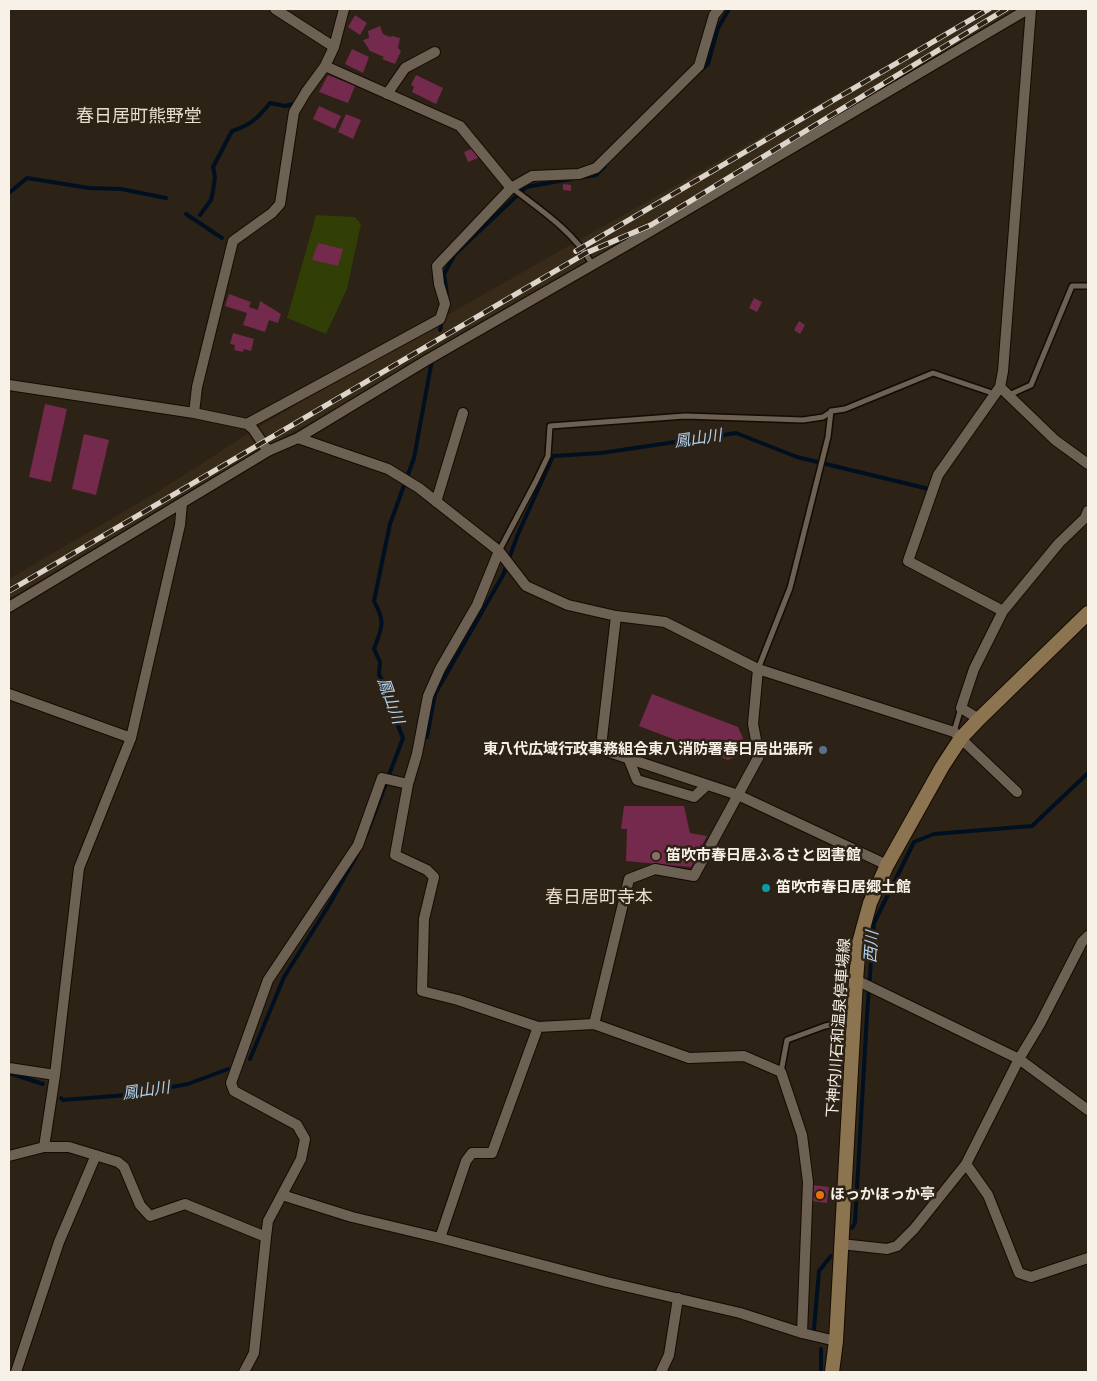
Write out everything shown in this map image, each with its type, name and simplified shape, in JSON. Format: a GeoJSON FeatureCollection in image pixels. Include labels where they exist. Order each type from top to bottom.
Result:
{"type":"FeatureCollection","features":[{"type":"Feature","properties":{"kind":"main road","name":"下神内川石和温泉停車場線"},"geometry":{"type":"LineString","coordinates":[[832,1372],[836,1341],[859,943],[870,903],[887,865],[957,735],[978,719],[1088,613]]}},
{"type":"Feature","properties":{"kind":"street"},"geometry":{"type":"LineString","coordinates":[[275,9],[334,47]]}},
{"type":"Feature","properties":{"kind":"street"},"geometry":{"type":"LineString","coordinates":[[194,413],[197,387],[233,242],[272,213],[280,204],[294,112],[325,66],[334,47],[344,9]]}},
{"type":"Feature","properties":{"kind":"street"},"geometry":{"type":"LineString","coordinates":[[250,427],[440,319],[444,304],[437,266],[511,188],[532,176],[579,174],[596,168],[699,66],[714,15],[719,9]]}},
{"type":"Feature","properties":{"kind":"street"},"geometry":{"type":"LineString","coordinates":[[9,608],[268,451],[298,438],[427,360],[1030,9]]}},
{"type":"Feature","properties":{"kind":"street"},"geometry":{"type":"LineString","coordinates":[[1003,611],[908,561],[938,475],[998,391],[1003,371],[1030,9]]}},
{"type":"Feature","properties":{"kind":"street"},"geometry":{"type":"LineString","coordinates":[[388,94],[405,68],[434,52]]}},
{"type":"Feature","properties":{"kind":"street"},"geometry":{"type":"LineString","coordinates":[[325,66],[460,126],[511,188]]}},
{"type":"Feature","properties":{"kind":"street"},"geometry":{"type":"LineString","coordinates":[[9,384],[194,413],[250,427],[268,451]]}},
{"type":"Feature","properties":{"kind":"street"},"geometry":{"type":"LineString","coordinates":[[998,391],[1009,395],[1054,440],[1088,464]]}},
{"type":"Feature","properties":{"kind":"street"},"geometry":{"type":"LineString","coordinates":[[436,502],[463,413]]}},
{"type":"Feature","properties":{"kind":"street"},"geometry":{"type":"LineString","coordinates":[[298,438],[388,469],[419,488],[499,551],[526,586],[568,605],[616,616],[665,622],[758,669],[957,735],[1017,792]]}},
{"type":"Feature","properties":{"kind":"street"},"geometry":{"type":"LineString","coordinates":[[44,1146],[55,1075],[79,868],[131,738],[180,525],[182,503]]}},
{"type":"Feature","properties":{"kind":"street"},"geometry":{"type":"LineString","coordinates":[[978,719],[962,708],[974,669],[1003,611],[1059,543],[1085,518],[1088,511]]}},
{"type":"Feature","properties":{"kind":"street"},"geometry":{"type":"LineString","coordinates":[[499,551],[476,605],[440,669],[428,696],[417,754],[404,783],[395,855],[427,870],[434,877],[424,919],[422,991],[458,1000],[538,1026],[594,1024],[689,1058],[744,1056],[782,1072],[802,1135],[808,1182],[802,1333]]}},
{"type":"Feature","properties":{"kind":"street"},"geometry":{"type":"LineString","coordinates":[[616,616],[602,738],[603,750],[738,795],[887,865]]}},
{"type":"Feature","properties":{"kind":"street"},"geometry":{"type":"LineString","coordinates":[[594,1024],[629,879],[655,869],[694,876],[759,756],[754,724],[758,669]]}},
{"type":"Feature","properties":{"kind":"street"},"geometry":{"type":"LineString","coordinates":[[9,694],[131,738]]}},
{"type":"Feature","properties":{"kind":"street"},"geometry":{"type":"LineString","coordinates":[[629,760],[637,780],[694,797],[707,785]]}},
{"type":"Feature","properties":{"kind":"street"},"geometry":{"type":"LineString","coordinates":[[244,1372],[254,1353],[268,1221],[301,1158],[305,1138],[297,1125],[234,1091],[231,1083],[268,980],[358,845],[382,778],[404,783]]}},
{"type":"Feature","properties":{"kind":"street"},"geometry":{"type":"LineString","coordinates":[[841,1244],[887,1249],[897,1246],[914,1229],[966,1164],[1019,1059],[1040,1024],[1082,942],[1088,936]]}},
{"type":"Feature","properties":{"kind":"street"},"geometry":{"type":"LineString","coordinates":[[858,981],[1019,1059],[1088,1110]]}},
{"type":"Feature","properties":{"kind":"street"},"geometry":{"type":"LineString","coordinates":[[440,1238],[466,1161],[472,1154],[492,1153],[538,1026]]}},
{"type":"Feature","properties":{"kind":"street"},"geometry":{"type":"LineString","coordinates":[[9,1068],[55,1075]]}},
{"type":"Feature","properties":{"kind":"street"},"geometry":{"type":"LineString","coordinates":[[9,1156],[44,1146],[69,1147],[96,1155],[118,1162],[124,1167],[140,1205],[150,1216],[186,1204],[266,1237]]}},
{"type":"Feature","properties":{"kind":"street"},"geometry":{"type":"LineString","coordinates":[[16,1372],[59,1242],[96,1155]]}},
{"type":"Feature","properties":{"kind":"street"},"geometry":{"type":"LineString","coordinates":[[966,1164],[988,1195],[1019,1273],[1031,1277],[1088,1258]]}},
{"type":"Feature","properties":{"kind":"street"},"geometry":{"type":"LineString","coordinates":[[282,1195],[352,1217],[740,1313],[802,1333],[836,1341]]}},
{"type":"Feature","properties":{"kind":"street"},"geometry":{"type":"LineString","coordinates":[[661,1372],[669,1355],[678,1298]]}},
{"type":"Feature","properties":{"kind":"lane"},"geometry":{"type":"LineString","coordinates":[[511,188],[577,242],[592,264]]}},
{"type":"Feature","properties":{"kind":"lane"},"geometry":{"type":"LineString","coordinates":[[1009,395],[1031,385],[1072,286],[1088,286]]}},
{"type":"Feature","properties":{"kind":"lane"},"geometry":{"type":"LineString","coordinates":[[499,551],[548,456],[550,426],[685,416],[803,420],[823,417],[832,411],[845,409],[933,373],[998,391]]}},
{"type":"Feature","properties":{"kind":"lane"},"geometry":{"type":"LineString","coordinates":[[758,669],[790,588],[828,437],[832,411]]}},
{"type":"Feature","properties":{"kind":"lane"},"geometry":{"type":"LineString","coordinates":[[957,735],[962,708]]}},
{"type":"Feature","properties":{"kind":"lane"},"geometry":{"type":"LineString","coordinates":[[782,1072],[787,1040],[824,1026],[855,1020]]}},
{"type":"Feature","properties":{"kind":"shaded area"},"geometry":{"type":"Polygon","coordinates":[[[986,9],[1017,9],[639,238],[427,360],[258,451],[9,599],[9,579],[164,488],[252,431],[440,319],[986,9]]]}},
{"type":"Feature","properties":{"kind":"green space"},"geometry":{"type":"Polygon","coordinates":[[[316,215],[355,217],[361,224],[347,289],[326,334],[287,318],[316,215]]]}},
{"type":"Feature","properties":{"kind":"building"},"geometry":{"type":"Polygon","coordinates":[[[355,15],[367,23],[360,35],[348,27],[355,15]]]}},
{"type":"Feature","properties":{"kind":"building"},"geometry":{"type":"Polygon","coordinates":[[[380,26],[383,34],[400,38],[398,48],[401,51],[395,64],[382,59],[384,57],[370,51],[363,40],[369,38],[368,31],[380,26]]]}},
{"type":"Feature","properties":{"kind":"building"},"geometry":{"type":"Polygon","coordinates":[[[352,49],[369,57],[363,73],[345,64],[352,49]]]}},
{"type":"Feature","properties":{"kind":"building"},"geometry":{"type":"Polygon","coordinates":[[[328,75],[355,86],[348,103],[319,92],[328,75]]]}},
{"type":"Feature","properties":{"kind":"building"},"geometry":{"type":"Polygon","coordinates":[[[416,75],[443,88],[436,104],[412,92],[414,87],[411,85],[416,75]]]}},
{"type":"Feature","properties":{"kind":"building"},"geometry":{"type":"Polygon","coordinates":[[[319,106],[341,116],[335,129],[313,119],[319,106]]]}},
{"type":"Feature","properties":{"kind":"building"},"geometry":{"type":"Polygon","coordinates":[[[346,114],[361,120],[353,139],[338,132],[346,114]]]}},
{"type":"Feature","properties":{"kind":"building"},"geometry":{"type":"Polygon","coordinates":[[[474,148],[478,158],[468,162],[464,152],[474,148]]]}},
{"type":"Feature","properties":{"kind":"building"},"geometry":{"type":"Polygon","coordinates":[[[563,184],[571,185],[571,191],[563,190],[563,184]]]}},
{"type":"Feature","properties":{"kind":"building"},"geometry":{"type":"Polygon","coordinates":[[[318,243],[343,249],[338,266],[312,260],[318,243]]]}},
{"type":"Feature","properties":{"kind":"building"},"geometry":{"type":"Polygon","coordinates":[[[229,294],[251,302],[249,307],[258,310],[260,301],[281,314],[278,323],[269,320],[265,332],[243,325],[247,313],[225,306],[229,294]]]}},
{"type":"Feature","properties":{"kind":"building"},"geometry":{"type":"Polygon","coordinates":[[[754,298],[762,302],[757,312],[749,308],[754,298]]]}},
{"type":"Feature","properties":{"kind":"building"},"geometry":{"type":"Polygon","coordinates":[[[799,321],[805,325],[800,334],[794,330],[799,321]]]}},
{"type":"Feature","properties":{"kind":"building"},"geometry":{"type":"Polygon","coordinates":[[[233,333],[254,339],[251,351],[244,349],[243,352],[234,350],[235,345],[230,344],[233,333]]]}},
{"type":"Feature","properties":{"kind":"building"},"geometry":{"type":"Polygon","coordinates":[[[45,404],[67,409],[51,482],[29,477],[45,404]]]}},
{"type":"Feature","properties":{"kind":"building"},"geometry":{"type":"Polygon","coordinates":[[[84,434],[109,440],[96,495],[72,489],[84,434]]]}},
{"type":"Feature","properties":{"kind":"building"},"geometry":{"type":"Polygon","coordinates":[[[652,694],[738,727],[743,738],[739,755],[728,760],[639,726],[652,694]]]}},
{"type":"Feature","properties":{"kind":"building"},"geometry":{"type":"Polygon","coordinates":[[[624,806],[684,806],[690,833],[707,836],[691,867],[626,861],[627,829],[621,829],[624,806]]]}},
{"type":"Feature","properties":{"kind":"building"},"geometry":{"type":"Polygon","coordinates":[[[812,1185],[829,1187],[827,1203],[811,1201],[812,1185]]]}},
{"type":"Feature","properties":{"kind":"waterway","name":"鳳山川"},"geometry":{"type":"LineString","coordinates":[[700,71],[708,64],[718,28],[729,9]]}},
{"type":"Feature","properties":{"kind":"waterway"},"geometry":{"type":"LineString","coordinates":[[200,215],[211,200],[215,177],[213,167],[232,131],[254,120],[270,103],[285,106],[293,104]]}},
{"type":"Feature","properties":{"kind":"waterway","name":"鳳山川"},"geometry":{"type":"LineString","coordinates":[[583,177],[596,175],[605,166]]}},
{"type":"Feature","properties":{"kind":"waterway"},"geometry":{"type":"LineString","coordinates":[[9,193],[27,178],[89,188],[121,189],[166,198]]}},
{"type":"Feature","properties":{"kind":"waterway","name":"鳳山川"},"geometry":{"type":"LineString","coordinates":[[447,295],[444,274],[455,254],[526,187],[571,179]]}},
{"type":"Feature","properties":{"kind":"waterway"},"geometry":{"type":"LineString","coordinates":[[186,214],[222,238]]}},
{"type":"Feature","properties":{"kind":"waterway","name":"鳳山川"},"geometry":{"type":"LineString","coordinates":[[440,330],[442,321]]}},
{"type":"Feature","properties":{"kind":"waterway","name":"鳳山川"},"geometry":{"type":"LineString","coordinates":[[366,836],[403,738],[393,713],[389,690],[379,675],[380,662],[374,649],[382,625],[374,601],[390,524],[414,458],[432,360]]}},
{"type":"Feature","properties":{"kind":"waterway","name":"鳳山川"},"geometry":{"type":"LineString","coordinates":[[427,737],[435,694],[503,575],[518,534],[553,456],[601,453],[736,433],[797,457],[933,490]]}},
{"type":"Feature","properties":{"kind":"waterway","name":"西川"},"geometry":{"type":"LineString","coordinates":[[852,1228],[855,1223],[874,923],[914,842],[934,834],[1032,826],[1088,773]]}},
{"type":"Feature","properties":{"kind":"waterway","name":"鳳山川"},"geometry":{"type":"LineString","coordinates":[[250,1059],[284,977],[329,905],[358,853]]}},
{"type":"Feature","properties":{"kind":"waterway","name":"鳳山川"},"geometry":{"type":"LineString","coordinates":[[61,1098],[63,1100],[127,1095],[188,1084],[228,1069]]}},
{"type":"Feature","properties":{"kind":"waterway","name":"鳳山川"},"geometry":{"type":"LineString","coordinates":[[9,1073],[43,1084]]}},
{"type":"Feature","properties":{"kind":"waterway","name":"西川"},"geometry":{"type":"LineString","coordinates":[[814,1329],[819,1271],[831,1256]]}},
{"type":"Feature","properties":{"kind":"waterway","name":"西川"},"geometry":{"type":"LineString","coordinates":[[821,1349],[821,1372]]}},
{"type":"Feature","properties":{"kind":"railway"},"geometry":{"type":"LineString","coordinates":[[576,251],[989,9]]}},
{"type":"Feature","properties":{"kind":"railway"},"geometry":{"type":"LineString","coordinates":[[9,591],[586,253],[651,225],[1006,9]]}},
{"type":"Feature","properties":{"kind":"place","name":"東八代広域行政事務組合東八消防署春日居出張所"},"geometry":{"type":"Point","coordinates":[823,750]}},
{"type":"Feature","properties":{"kind":"place","name":"笛吹市春日居ふるさと図書館"},"geometry":{"type":"Point","coordinates":[656,856]}},
{"type":"Feature","properties":{"kind":"place","name":"笛吹市春日居郷土館"},"geometry":{"type":"Point","coordinates":[766,888]}},
{"type":"Feature","properties":{"kind":"place","name":"ほっかほっか亭"},"geometry":{"type":"Point","coordinates":[820,1195]}},
{"type":"Feature","properties":{"kind":"district","name":"春日居町熊野堂"},"geometry":{"type":"Point","coordinates":[139,117]}},
{"type":"Feature","properties":{"kind":"district","name":"春日居町寺本"},"geometry":{"type":"Point","coordinates":[599,898]}}]}
